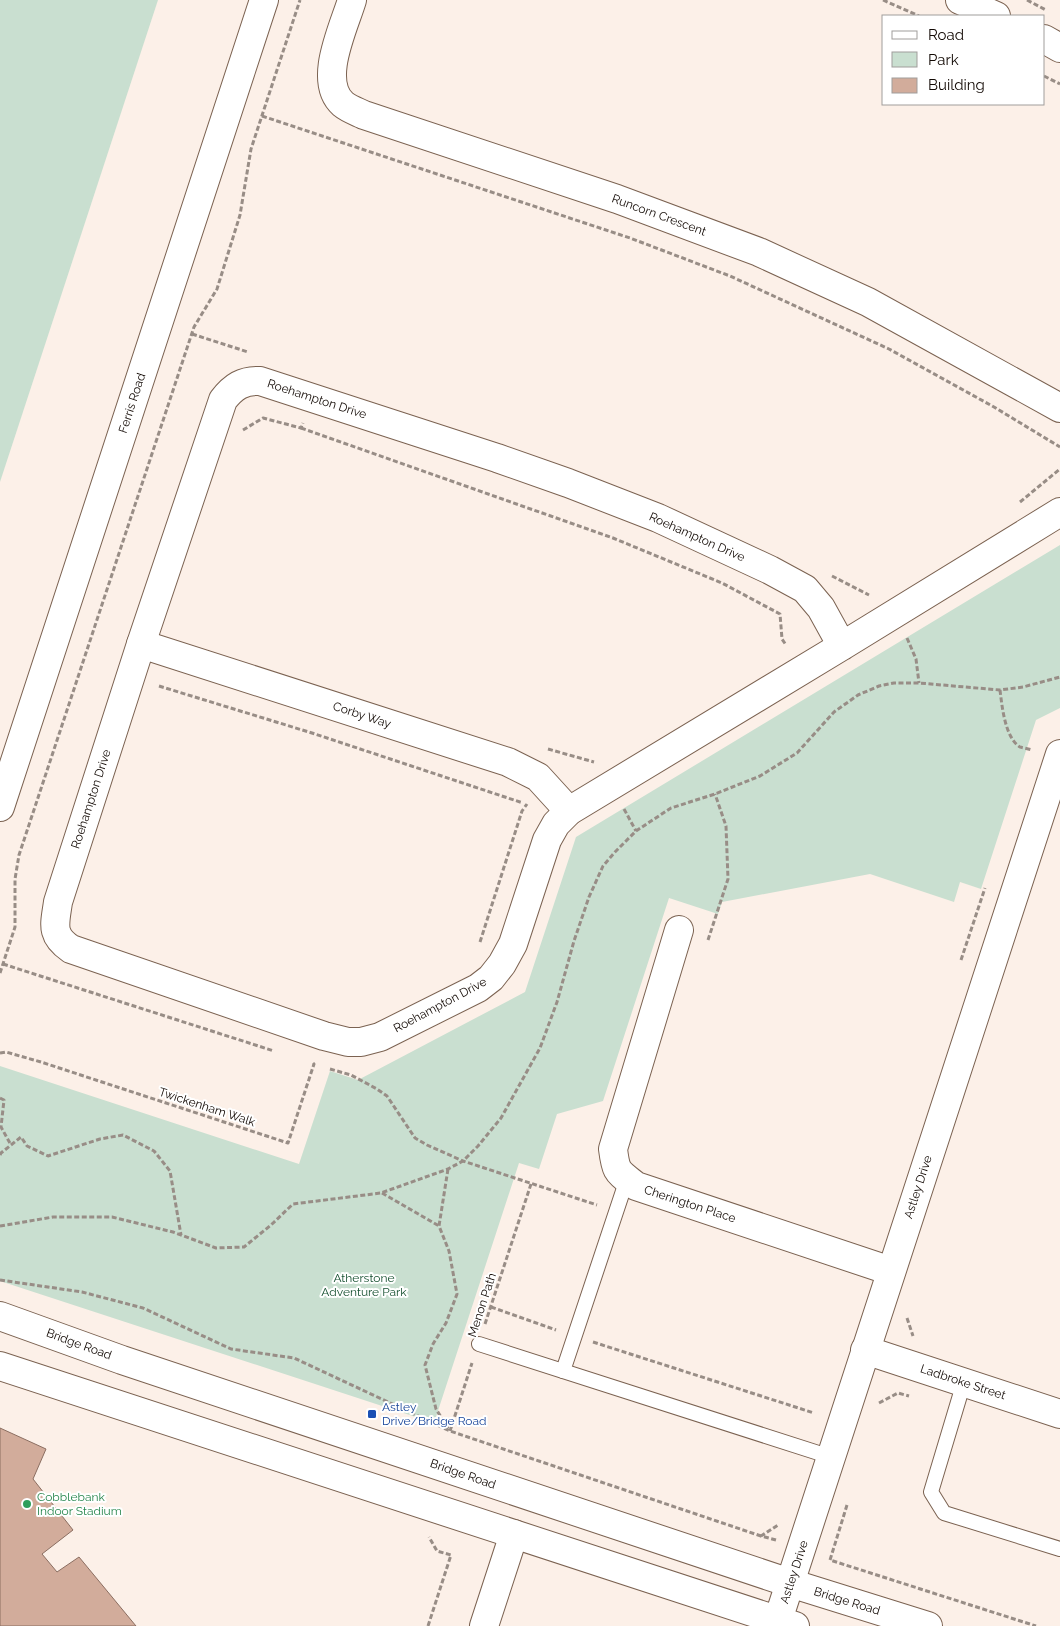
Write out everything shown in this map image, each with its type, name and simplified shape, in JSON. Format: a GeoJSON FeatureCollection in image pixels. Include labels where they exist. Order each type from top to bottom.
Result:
{"type":"FeatureCollection","features":[{"type":"Feature","properties":{"kind":"street","name":"Ferris Road"},"geometry":{"type":"LineString","coordinates":[[0,807],[264,0]]}},
{"type":"Feature","properties":{"kind":"street","name":"Runcorn Crescent"},"geometry":{"type":"LineString","coordinates":[[352,0],[335,53],[331,73],[334,92],[343,104],[364,115],[617,199],[759,252],[868,302],[1060,408]]}},
{"type":"Feature","properties":{"kind":"street"},"geometry":{"type":"LineString","coordinates":[[960,0],[994,15]]}},
{"type":"Feature","properties":{"kind":"street"},"geometry":{"type":"LineString","coordinates":[[1045,40],[1060,48]]}},
{"type":"Feature","properties":{"kind":"street","name":"Roehampton Drive"},"geometry":{"type":"LineString","coordinates":[[842,646],[821,608],[805,589],[770,570],[658,518],[497,458],[260,381],[249,380],[238,384],[222,400],[141,644],[58,902],[55,920],[56,935],[70,949],[324,1036],[348,1042],[361,1042],[380,1037],[478,988],[491,978],[502,964],[513,944],[547,840],[556,824],[569,811],[842,646],[1060,512]]}},
{"type":"Feature","properties":{"kind":"street","name":"Corby Way"},"geometry":{"type":"LineString","coordinates":[[141,644],[508,762],[538,776],[569,811]]}},
{"type":"Feature","properties":{"kind":"street","name":"Astley Drive"},"geometry":{"type":"LineString","coordinates":[[786,1623],[790,1583],[1060,754]]}},
{"type":"Feature","properties":{"kind":"street"},"geometry":{"type":"LineString","coordinates":[[627,1179],[619,1173],[613,1148],[679,930]]}},
{"type":"Feature","properties":{"kind":"street","name":"Cherington Place"},"geometry":{"type":"LineString","coordinates":[[627,1179],[636,1186],[891,1271]]}},
{"type":"Feature","properties":{"kind":"street","name":"Bridge Road"},"geometry":{"type":"LineString","coordinates":[[0,1316],[132,1363],[790,1583],[928,1626]]}},
{"type":"Feature","properties":{"kind":"street","name":"Ladbroke Street"},"geometry":{"type":"LineString","coordinates":[[865,1350],[1060,1414]]}},
{"type":"Feature","properties":{"kind":"street"},"geometry":{"type":"LineString","coordinates":[[0,1366],[786,1623]]}},
{"type":"Feature","properties":{"kind":"street"},"geometry":{"type":"LineString","coordinates":[[484,1626],[514,1534]]}},
{"type":"Feature","properties":{"kind":"lane"},"geometry":{"type":"LineString","coordinates":[[563,1371],[627,1179]]}},
{"type":"Feature","properties":{"kind":"lane"},"geometry":{"type":"LineString","coordinates":[[479,1344],[831,1457]]}},
{"type":"Feature","properties":{"kind":"lane"},"geometry":{"type":"LineString","coordinates":[[964,1382],[931,1492],[944,1512],[1060,1549]]}},
{"type":"Feature","properties":{"kind":"path"},"geometry":{"type":"LineString","coordinates":[[0,973],[15,927],[15,879],[19,855],[194,327],[217,289],[240,215],[251,149],[300,0]]}},
{"type":"Feature","properties":{"kind":"path"},"geometry":{"type":"LineString","coordinates":[[883,0],[917,15]]}},
{"type":"Feature","properties":{"kind":"path"},"geometry":{"type":"LineString","coordinates":[[1027,0],[1052,13]]}},
{"type":"Feature","properties":{"kind":"path"},"geometry":{"type":"LineString","coordinates":[[1045,76],[1060,84]]}},
{"type":"Feature","properties":{"kind":"path"},"geometry":{"type":"LineString","coordinates":[[262,116],[630,238],[730,276],[889,349],[994,407],[1060,447]]}},
{"type":"Feature","properties":{"kind":"path"},"geometry":{"type":"LineString","coordinates":[[301,428],[613,538],[722,583],[780,614],[782,640],[786,645]]}},
{"type":"Feature","properties":{"kind":"path"},"geometry":{"type":"LineString","coordinates":[[0,1226],[53,1217],[112,1217],[181,1235],[216,1248],[244,1247],[293,1204],[381,1192],[448,1169],[463,1161],[501,1118],[540,1048],[557,1002],[588,897],[603,866],[636,831],[671,808],[715,794],[760,776],[797,753],[834,712],[858,695],[879,686],[894,682],[1000,690],[1023,687],[1060,677]]}},
{"type":"Feature","properties":{"kind":"path"},"geometry":{"type":"LineString","coordinates":[[159,686],[312,733],[527,805]]}},
{"type":"Feature","properties":{"kind":"path"},"geometry":{"type":"LineString","coordinates":[[1000,690],[1003,716],[1010,734],[1018,746],[1060,754]]}},
{"type":"Feature","properties":{"kind":"path"},"geometry":{"type":"LineString","coordinates":[[679,930],[707,940],[728,879],[726,826],[715,794]]}},
{"type":"Feature","properties":{"kind":"path"},"geometry":{"type":"LineString","coordinates":[[3,964],[276,1052]]}},
{"type":"Feature","properties":{"kind":"path","name":"Twickenham Walk"},"geometry":{"type":"LineString","coordinates":[[0,1053],[6,1052],[41,1062],[288,1142],[314,1064]]}},
{"type":"Feature","properties":{"kind":"path"},"geometry":{"type":"LineString","coordinates":[[305,1061],[351,1075],[377,1089],[387,1096],[415,1138],[463,1161],[616,1212]]}},
{"type":"Feature","properties":{"kind":"path"},"geometry":{"type":"LineString","coordinates":[[0,1098],[4,1100],[1,1127],[11,1145]]}},
{"type":"Feature","properties":{"kind":"path"},"geometry":{"type":"LineString","coordinates":[[0,1155],[22,1137],[27,1146],[48,1156],[100,1139],[124,1134],[154,1150],[170,1171],[181,1235]]}},
{"type":"Feature","properties":{"kind":"path"},"geometry":{"type":"LineString","coordinates":[[448,1169],[439,1226],[449,1251],[455,1274],[457,1294],[425,1365],[436,1410],[450,1432]]}},
{"type":"Feature","properties":{"kind":"path","name":"Menon Path"},"geometry":{"type":"LineString","coordinates":[[450,1432],[531,1184]]}},
{"type":"Feature","properties":{"kind":"path"},"geometry":{"type":"LineString","coordinates":[[381,1192],[439,1226]]}},
{"type":"Feature","properties":{"kind":"path"},"geometry":{"type":"LineString","coordinates":[[0,1280],[82,1292],[142,1308],[231,1349],[294,1358],[450,1432],[761,1536]]}},
{"type":"Feature","properties":{"kind":"path"},"geometry":{"type":"LineString","coordinates":[[491,1307],[574,1336],[814,1413]]}},
{"type":"Feature","properties":{"kind":"path"},"geometry":{"type":"LineString","coordinates":[[424,1534],[431,1538],[437,1551],[451,1555],[428,1626]]}},
{"type":"Feature","properties":{"kind":"green space"},"geometry":{"type":"Polygon","coordinates":[[[0,0],[158,0],[0,482],[0,0]]]}},
{"type":"Feature","properties":{"kind":"green space","name":"Atherstone Adventure Park"},"geometry":{"type":"Polygon","coordinates":[[[1060,545],[1060,708],[1036,720],[981,889],[960,882],[954,902],[870,874],[722,902],[718,914],[669,898],[603,1101],[557,1114],[539,1169],[519,1163],[434,1423],[0,1281],[0,1066],[299,1164],[330,1071],[358,1080],[525,992],[576,837],[1060,545]]]}},
{"type":"Feature","properties":{"kind":"building","name":"Cobblebank Indoor Stadium"},"geometry":{"type":"Polygon","coordinates":[[[0,1428],[46,1449],[33,1479],[73,1530],[42,1554],[57,1572],[79,1557],[136,1626],[0,1626],[0,1428]]]}},
{"type":"Feature","properties":{"kind":"place","name":"Astley Drive/Bridge Road"},"geometry":{"type":"Point","coordinates":[372,1414]}},
{"type":"Feature","properties":{"kind":"place","name":"Cobblebank Indoor Stadium"},"geometry":{"type":"Point","coordinates":[27,1504]}}]}
